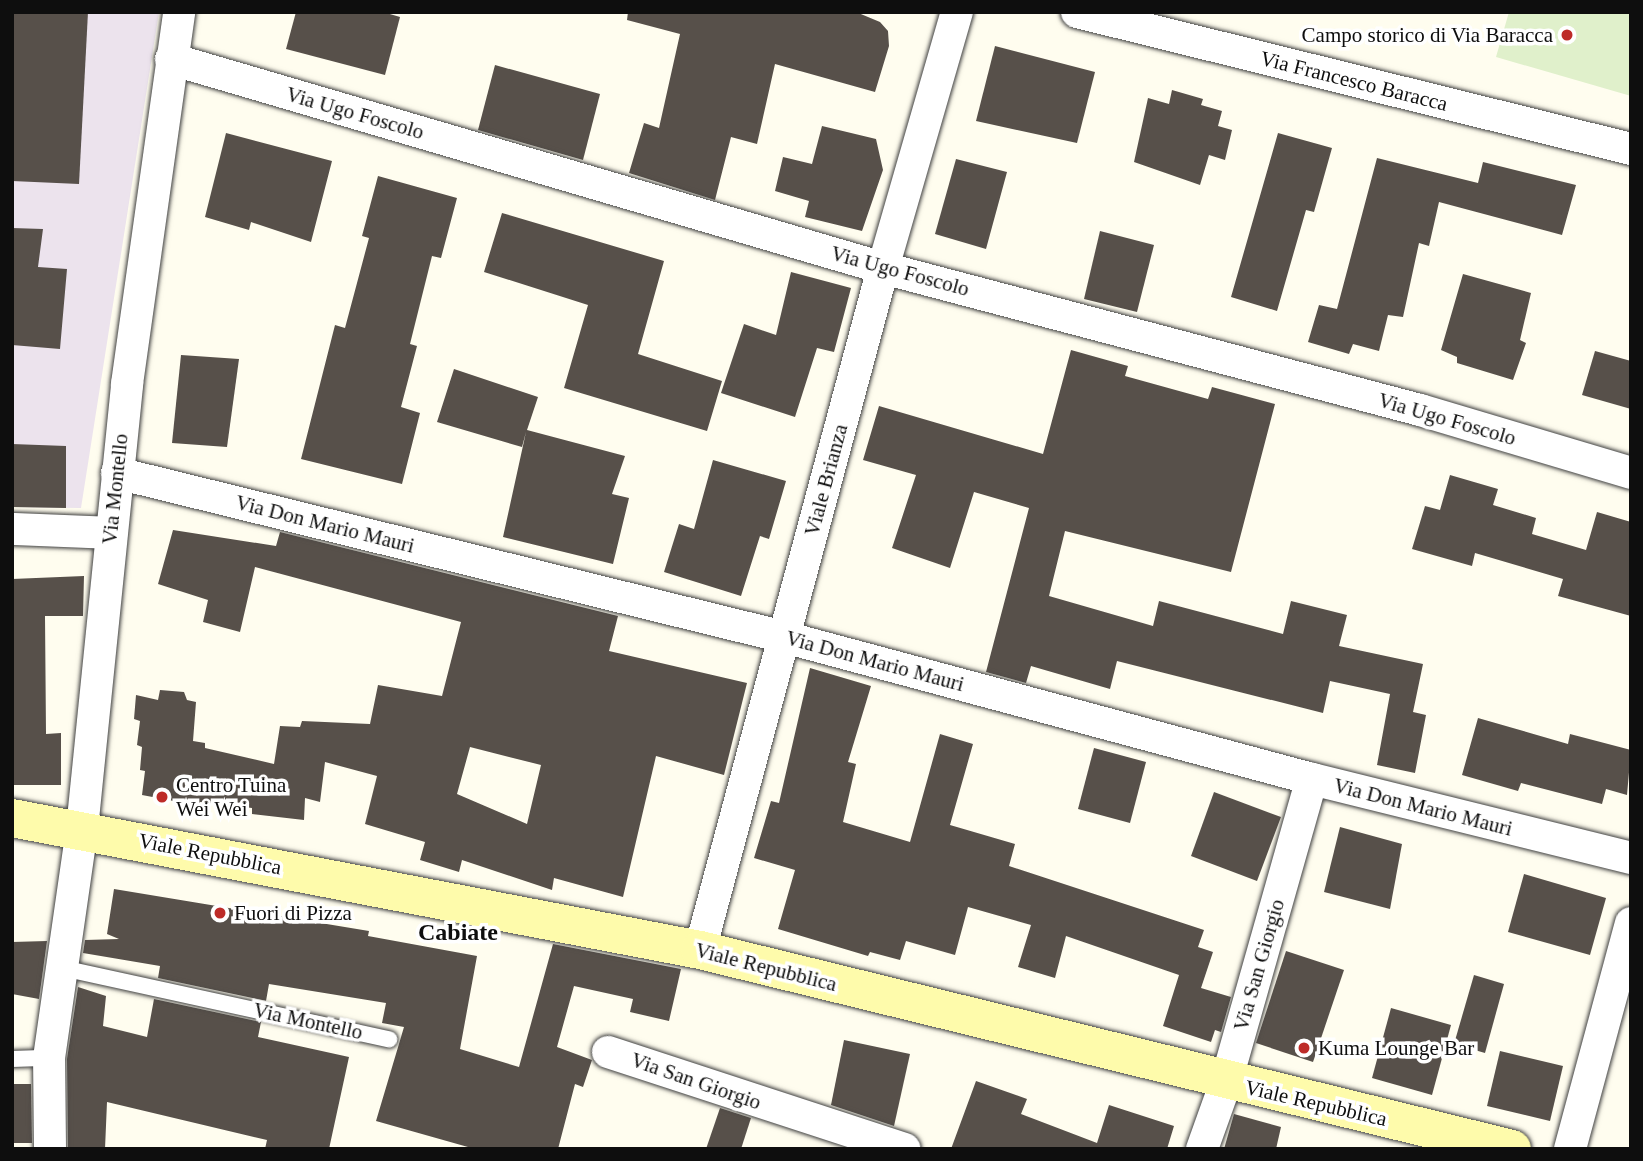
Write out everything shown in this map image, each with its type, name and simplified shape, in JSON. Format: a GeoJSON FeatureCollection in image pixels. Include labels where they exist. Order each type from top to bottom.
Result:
{"type":"FeatureCollection","features":[{"type":"Feature","properties":{"kind":"street","name":"Via Montello"},"geometry":{"type":"LineString","coordinates":[[50,1149],[49,1058],[82,830],[117,473],[179,12]]}},
{"type":"Feature","properties":{"kind":"street","name":"Viale Brianza"},"geometry":{"type":"LineString","coordinates":[[700,950],[883,268],[957,12]]}},
{"type":"Feature","properties":{"kind":"street","name":"Via Francesco Baracca"},"geometry":{"type":"LineString","coordinates":[[1077,12],[1631,149]]}},
{"type":"Feature","properties":{"kind":"street","name":"Via Ugo Foscolo"},"geometry":{"type":"LineString","coordinates":[[172,59],[883,268],[1420,410],[1631,473]]}},
{"type":"Feature","properties":{"kind":"street","name":"Via Don Mario Mauri"},"geometry":{"type":"LineString","coordinates":[[117,473],[784,637],[1312,779],[1631,858]]}},
{"type":"Feature","properties":{"kind":"street"},"geometry":{"type":"LineString","coordinates":[[12,529],[110,533]]}},
{"type":"Feature","properties":{"kind":"street","name":"Via San Giorgio"},"geometry":{"type":"LineString","coordinates":[[1202,1149],[1226,1082],[1312,779]]}},
{"type":"Feature","properties":{"kind":"street","name":"Viale Repubblica"},"geometry":{"type":"LineString","coordinates":[[12,818],[700,950],[1226,1082],[1512,1149]]}},
{"type":"Feature","properties":{"kind":"street"},"geometry":{"type":"LineString","coordinates":[[1570,1149],[1631,923]]}},
{"type":"Feature","properties":{"kind":"street","name":"Via San Giorgio"},"geometry":{"type":"LineString","coordinates":[[608,1052],[905,1149]]}},
{"type":"Feature","properties":{"kind":"lane","name":"Via Montello"},"geometry":{"type":"LineString","coordinates":[[62,968],[390,1039]]}},
{"type":"Feature","properties":{"kind":"lane"},"geometry":{"type":"LineString","coordinates":[[12,1059],[49,1058]]}},
{"type":"Feature","properties":{"kind":"shaded area"},"geometry":{"type":"Polygon","coordinates":[[[12,12],[159,12],[81,508],[12,507],[12,12]]]}},
{"type":"Feature","properties":{"kind":"green space","name":"Campo storico di Via Baracca"},"geometry":{"type":"Polygon","coordinates":[[[1509,12],[1631,12],[1631,96],[1496,57],[1509,12]]]}},
{"type":"Feature","properties":{"kind":"building"},"geometry":{"type":"Polygon","coordinates":[[[12,12],[88,12],[79,184],[12,181],[12,12]]]}},
{"type":"Feature","properties":{"kind":"building"},"geometry":{"type":"Polygon","coordinates":[[[296,12],[383,12],[400,17],[385,75],[286,49],[296,12]]]}},
{"type":"Feature","properties":{"kind":"building"},"geometry":{"type":"Polygon","coordinates":[[[628,12],[856,12],[880,22],[888,31],[889,46],[875,92],[775,64],[757,144],[731,137],[715,200],[629,173],[644,123],[659,128],[680,34],[627,20],[628,12]]]}},
{"type":"Feature","properties":{"kind":"building"},"geometry":{"type":"Polygon","coordinates":[[[995,46],[1095,72],[1077,143],[976,121],[995,46]]]}},
{"type":"Feature","properties":{"kind":"building"},"geometry":{"type":"Polygon","coordinates":[[[495,65],[600,94],[583,160],[478,130],[495,65]]]}},
{"type":"Feature","properties":{"kind":"building"},"geometry":{"type":"Polygon","coordinates":[[[1172,90],[1203,99],[1201,105],[1222,111],[1218,126],[1232,130],[1225,160],[1209,155],[1200,185],[1134,162],[1148,98],[1169,104],[1172,90]]]}},
{"type":"Feature","properties":{"kind":"building"},"geometry":{"type":"Polygon","coordinates":[[[822,126],[876,139],[883,170],[862,231],[805,217],[809,201],[775,191],[783,157],[812,164],[822,126]]]}},
{"type":"Feature","properties":{"kind":"building"},"geometry":{"type":"Polygon","coordinates":[[[226,133],[332,161],[311,242],[251,222],[249,230],[205,217],[226,133]]]}},
{"type":"Feature","properties":{"kind":"building"},"geometry":{"type":"Polygon","coordinates":[[[1278,133],[1332,148],[1314,212],[1306,210],[1277,311],[1231,297],[1278,133]]]}},
{"type":"Feature","properties":{"kind":"building"},"geometry":{"type":"Polygon","coordinates":[[[1377,158],[1478,183],[1483,162],[1576,185],[1562,235],[1439,202],[1429,246],[1419,243],[1403,317],[1388,315],[1379,351],[1353,344],[1349,354],[1308,342],[1319,305],[1337,309],[1377,158]]]}},
{"type":"Feature","properties":{"kind":"building"},"geometry":{"type":"Polygon","coordinates":[[[956,159],[1007,172],[986,249],[935,234],[956,159]]]}},
{"type":"Feature","properties":{"kind":"building"},"geometry":{"type":"Polygon","coordinates":[[[378,176],[457,198],[441,258],[432,256],[410,344],[417,346],[401,407],[420,413],[402,484],[301,459],[335,325],[345,328],[369,238],[362,236],[378,176]]]}},
{"type":"Feature","properties":{"kind":"building"},"geometry":{"type":"Polygon","coordinates":[[[502,213],[664,261],[638,354],[722,381],[707,431],[564,388],[588,305],[484,272],[502,213]]]}},
{"type":"Feature","properties":{"kind":"building"},"geometry":{"type":"Polygon","coordinates":[[[12,228],[43,229],[38,267],[67,269],[60,349],[12,345],[12,228]]]}},
{"type":"Feature","properties":{"kind":"building"},"geometry":{"type":"Polygon","coordinates":[[[1100,231],[1154,245],[1137,312],[1084,299],[1100,231]]]}},
{"type":"Feature","properties":{"kind":"building"},"geometry":{"type":"Polygon","coordinates":[[[791,272],[851,288],[834,352],[817,348],[795,417],[721,393],[744,324],[776,335],[791,272]]]}},
{"type":"Feature","properties":{"kind":"building"},"geometry":{"type":"Polygon","coordinates":[[[1463,274],[1531,293],[1520,340],[1526,343],[1513,380],[1457,363],[1457,357],[1441,350],[1463,274]]]}},
{"type":"Feature","properties":{"kind":"building"},"geometry":{"type":"Polygon","coordinates":[[[1071,350],[1128,366],[1125,376],[1208,399],[1212,387],[1275,404],[1231,572],[1065,531],[1049,596],[1153,626],[1159,601],[1283,634],[1291,601],[1347,615],[1339,646],[1423,664],[1413,712],[1426,715],[1415,773],[1377,765],[1390,694],[1330,681],[1323,713],[1117,661],[1110,689],[1031,666],[1026,683],[986,672],[1029,508],[974,492],[950,568],[892,548],[916,475],[863,460],[879,406],[1043,454],[1071,350]]]}},
{"type":"Feature","properties":{"kind":"building"},"geometry":{"type":"Polygon","coordinates":[[[1595,351],[1631,361],[1631,409],[1582,395],[1595,351]]]}},
{"type":"Feature","properties":{"kind":"building"},"geometry":{"type":"Polygon","coordinates":[[[181,355],[239,359],[227,447],[172,443],[181,355]]]}},
{"type":"Feature","properties":{"kind":"building"},"geometry":{"type":"Polygon","coordinates":[[[454,369],[538,397],[527,430],[625,456],[612,494],[629,498],[613,564],[503,537],[526,432],[522,447],[437,422],[454,369]]]}},
{"type":"Feature","properties":{"kind":"building"},"geometry":{"type":"Polygon","coordinates":[[[12,444],[66,446],[66,508],[12,507],[12,444]]]}},
{"type":"Feature","properties":{"kind":"building"},"geometry":{"type":"Polygon","coordinates":[[[713,460],[786,481],[769,539],[760,536],[741,596],[664,572],[679,524],[694,529],[713,460]]]}},
{"type":"Feature","properties":{"kind":"building"},"geometry":{"type":"Polygon","coordinates":[[[1450,475],[1498,489],[1493,505],[1536,518],[1532,534],[1586,550],[1597,512],[1631,522],[1631,616],[1558,596],[1563,579],[1475,553],[1472,566],[1412,549],[1425,506],[1440,510],[1450,475]]]}},
{"type":"Feature","properties":{"kind":"building"},"geometry":{"type":"Polygon","coordinates":[[[173,530],[276,546],[280,532],[618,616],[609,651],[747,683],[724,775],[656,756],[623,897],[554,878],[552,890],[462,860],[459,872],[420,860],[425,842],[365,824],[377,776],[325,762],[320,802],[305,798],[304,820],[252,814],[252,808],[200,802],[200,806],[142,795],[145,771],[140,770],[142,747],[137,745],[140,721],[134,719],[136,695],[158,700],[160,690],[184,692],[187,700],[196,702],[193,741],[205,743],[205,748],[274,764],[280,726],[300,727],[302,721],[370,724],[378,685],[442,696],[461,622],[255,567],[240,632],[203,622],[208,600],[158,584],[173,530]],[[470,747],[457,794],[527,824],[541,765],[470,747]]]}},
{"type":"Feature","properties":{"kind":"building"},"geometry":{"type":"Polygon","coordinates":[[[84,576],[83,616],[45,616],[46,734],[61,733],[61,785],[12,785],[12,579],[84,576]]]}},
{"type":"Feature","properties":{"kind":"building"},"geometry":{"type":"Polygon","coordinates":[[[810,668],[871,686],[848,762],[856,764],[843,822],[910,842],[940,734],[973,744],[950,825],[1015,844],[1009,866],[1204,930],[1198,947],[1213,952],[1201,988],[1231,997],[1221,1032],[1215,1030],[1211,1042],[1163,1026],[1179,975],[1066,936],[1055,978],[1018,967],[1031,925],[968,907],[955,955],[906,941],[900,960],[870,952],[868,956],[778,929],[795,870],[754,858],[771,801],[779,803],[810,668]]]}},
{"type":"Feature","properties":{"kind":"building"},"geometry":{"type":"Polygon","coordinates":[[[1478,718],[1568,744],[1570,734],[1631,750],[1627,795],[1606,789],[1602,804],[1521,783],[1518,791],[1462,775],[1478,718]]]}},
{"type":"Feature","properties":{"kind":"building"},"geometry":{"type":"Polygon","coordinates":[[[1094,748],[1146,762],[1130,823],[1078,809],[1094,748]]]}},
{"type":"Feature","properties":{"kind":"building"},"geometry":{"type":"Polygon","coordinates":[[[1214,792],[1281,817],[1257,881],[1191,856],[1214,792]]]}},
{"type":"Feature","properties":{"kind":"building"},"geometry":{"type":"Polygon","coordinates":[[[1340,827],[1402,844],[1390,909],[1324,892],[1340,827]]]}},
{"type":"Feature","properties":{"kind":"building"},"geometry":{"type":"Polygon","coordinates":[[[1524,874],[1606,898],[1590,955],[1508,932],[1524,874]]]}},
{"type":"Feature","properties":{"kind":"building"},"geometry":{"type":"Polygon","coordinates":[[[114,889],[369,931],[368,936],[477,956],[460,1049],[519,1067],[553,944],[681,969],[669,1021],[630,1012],[633,999],[574,986],[557,1047],[592,1060],[583,1087],[575,1084],[558,1149],[475,1149],[376,1121],[404,1027],[382,1023],[386,1003],[269,984],[266,1001],[158,978],[160,966],[83,953],[85,940],[119,939],[107,934],[114,889]]]}},
{"type":"Feature","properties":{"kind":"building"},"geometry":{"type":"Polygon","coordinates":[[[47,941],[39,999],[12,994],[12,942],[47,941]]]}},
{"type":"Feature","properties":{"kind":"building"},"geometry":{"type":"Polygon","coordinates":[[[1286,951],[1344,970],[1313,1062],[1256,1043],[1286,951]]]}},
{"type":"Feature","properties":{"kind":"building"},"geometry":{"type":"Polygon","coordinates":[[[1474,975],[1504,984],[1485,1053],[1454,1044],[1474,975]]]}},
{"type":"Feature","properties":{"kind":"building"},"geometry":{"type":"Polygon","coordinates":[[[78,987],[106,996],[103,1026],[147,1037],[154,999],[261,1022],[258,1037],[349,1057],[329,1149],[265,1149],[267,1140],[107,1102],[105,1149],[68,1149],[67,1059],[78,987]]]}},
{"type":"Feature","properties":{"kind":"building"},"geometry":{"type":"Polygon","coordinates":[[[1391,1008],[1451,1025],[1432,1095],[1372,1078],[1391,1008]]]}},
{"type":"Feature","properties":{"kind":"building"},"geometry":{"type":"Polygon","coordinates":[[[844,1040],[910,1054],[894,1126],[831,1105],[844,1040]]]}},
{"type":"Feature","properties":{"kind":"building"},"geometry":{"type":"Polygon","coordinates":[[[1500,1051],[1563,1066],[1550,1121],[1487,1106],[1500,1051]]]}},
{"type":"Feature","properties":{"kind":"building"},"geometry":{"type":"Polygon","coordinates":[[[976,1081],[1027,1099],[1021,1114],[1097,1143],[1109,1105],[1174,1126],[1167,1149],[951,1149],[976,1081]]]}},
{"type":"Feature","properties":{"kind":"building"},"geometry":{"type":"Polygon","coordinates":[[[12,1084],[31,1084],[32,1143],[12,1143],[12,1084]]]}},
{"type":"Feature","properties":{"kind":"building"},"geometry":{"type":"Polygon","coordinates":[[[720,1108],[751,1118],[741,1149],[706,1149],[720,1108]]]}},
{"type":"Feature","properties":{"kind":"building"},"geometry":{"type":"Polygon","coordinates":[[[1234,1114],[1281,1127],[1276,1149],[1224,1149],[1234,1114]]]}},
{"type":"Feature","properties":{"kind":"place","name":"Campo storico di Via Baracca"},"geometry":{"type":"Point","coordinates":[1567,35]}},
{"type":"Feature","properties":{"kind":"place","name":"Centro Tuina Wei Wei"},"geometry":{"type":"Point","coordinates":[162,797]}},
{"type":"Feature","properties":{"kind":"place","name":"Fuori di Pizza"},"geometry":{"type":"Point","coordinates":[220,913]}},
{"type":"Feature","properties":{"kind":"place","name":"Kuma Lounge Bar"},"geometry":{"type":"Point","coordinates":[1304,1048]}},
{"type":"Feature","properties":{"kind":"district","name":"Cabiate"},"geometry":{"type":"Point","coordinates":[458,933]}}]}
